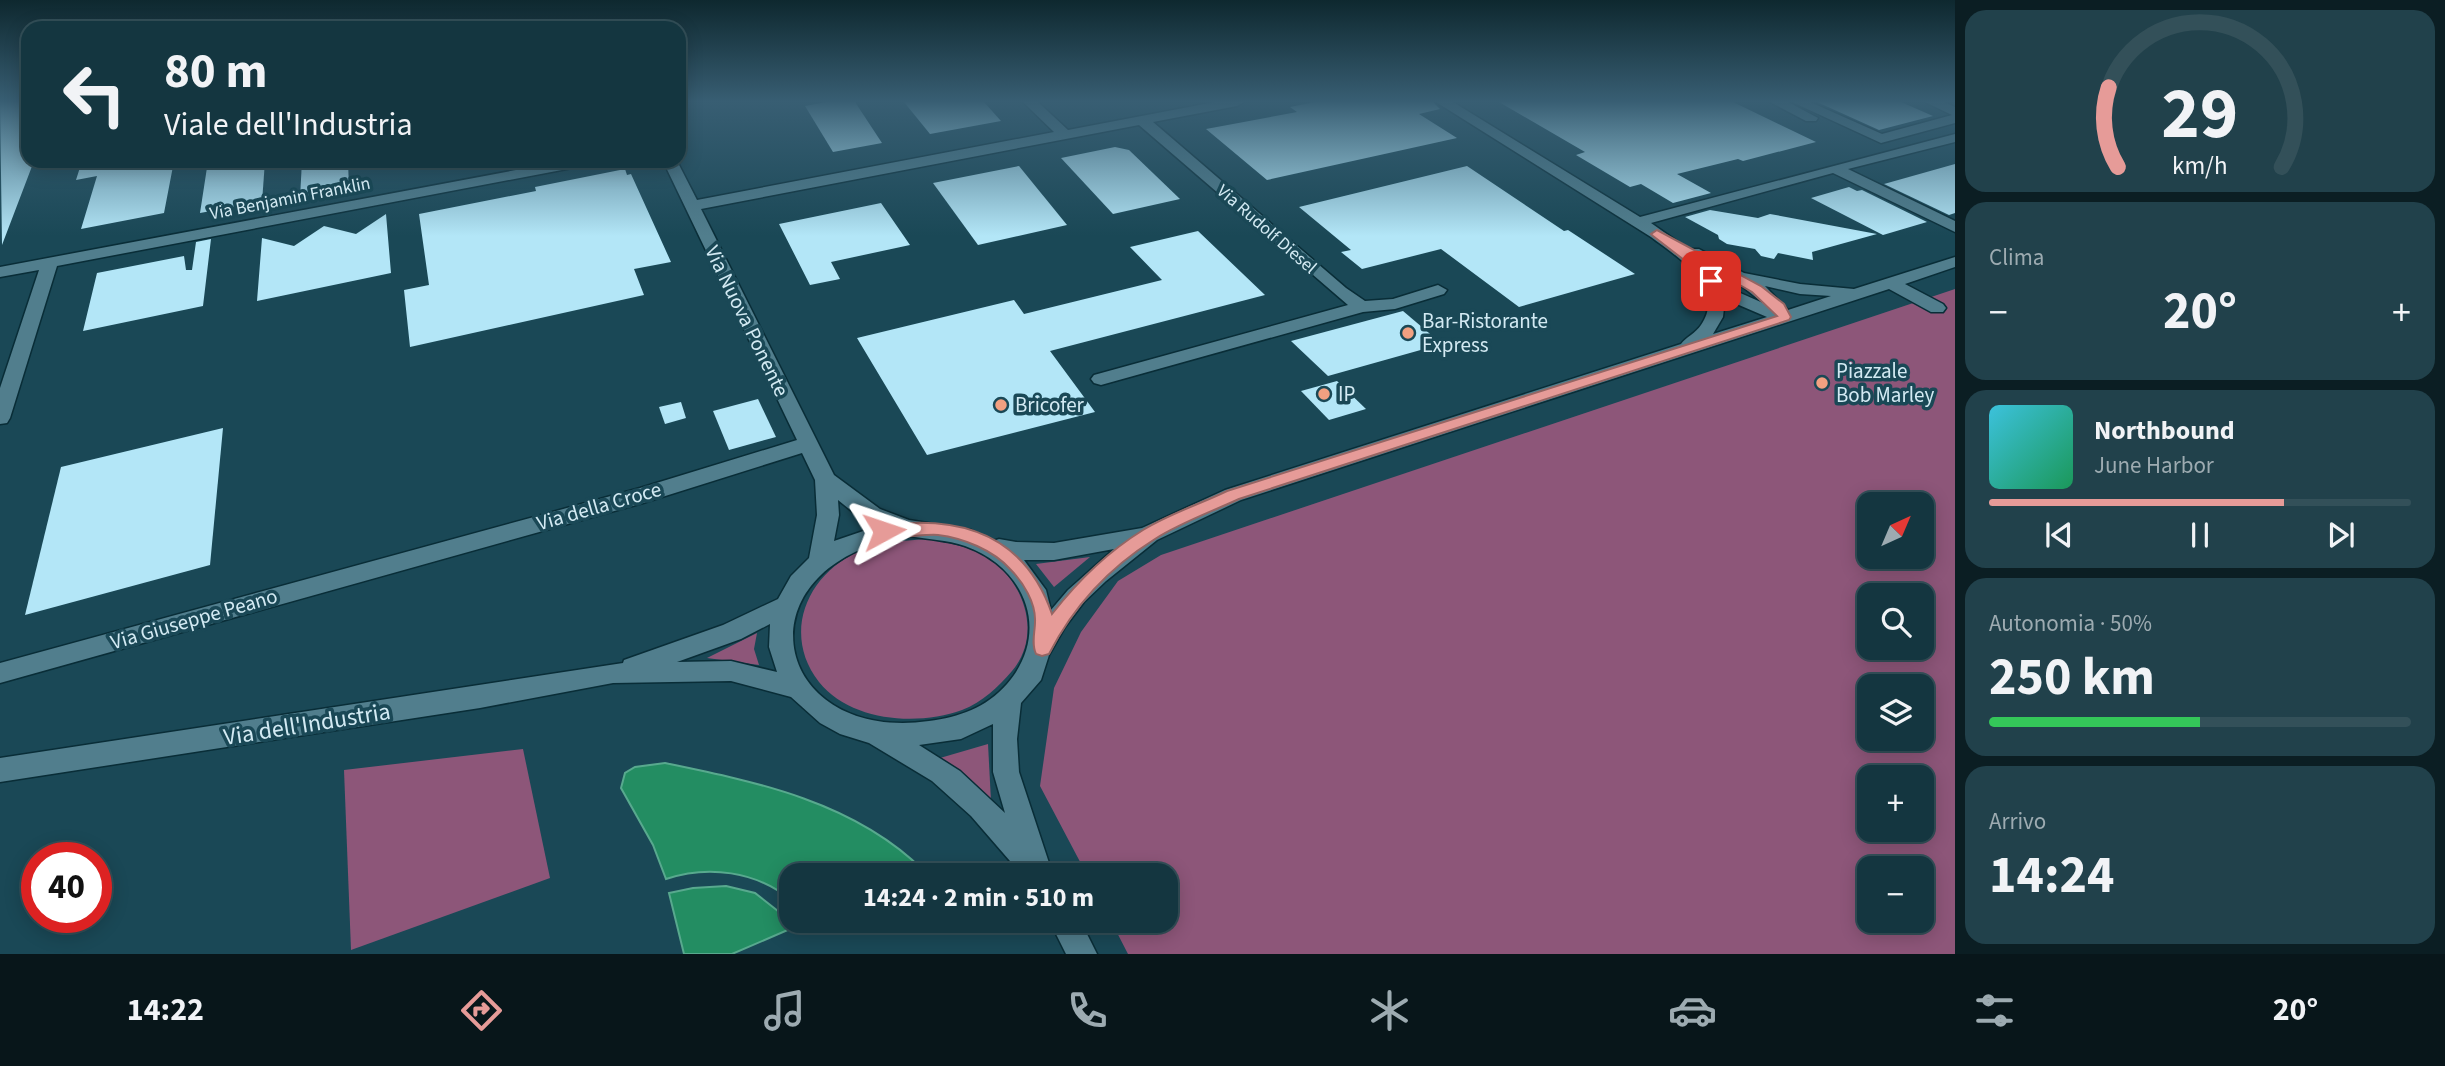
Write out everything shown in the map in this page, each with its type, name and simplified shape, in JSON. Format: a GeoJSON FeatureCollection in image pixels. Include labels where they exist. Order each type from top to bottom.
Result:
{"type":"FeatureCollection","features":[{"type":"Feature","properties":{"kind":"street"},"geometry":{"type":"LineString","coordinates":[[690,206],[1004,147]]}},
{"type":"Feature","properties":{"kind":"street","name":"Via Rudolf Diesel"},"geometry":{"type":"LineString","coordinates":[[1172,147],[1340,292],[1362,307]]}},
{"type":"Feature","properties":{"kind":"street"},"geometry":{"type":"LineString","coordinates":[[1515,147],[1657,234],[1688,257],[1711,281],[1740,300],[1785,317]]}},
{"type":"Feature","properties":{"kind":"street"},"geometry":{"type":"LineString","coordinates":[[1874,147],[1892,156]]}},
{"type":"Feature","properties":{"kind":"street"},"geometry":{"type":"LineString","coordinates":[[1638,222],[1834,168],[1925,147]]}},
{"type":"Feature","properties":{"kind":"street","name":"Via Benjamin Franklin"},"geometry":{"type":"LineString","coordinates":[[0,272],[551,168]]}},
{"type":"Feature","properties":{"kind":"street","name":"Via Nuova Ponente"},"geometry":{"type":"LineString","coordinates":[[673,168],[826,481],[828,515],[820,560]]}},
{"type":"Feature","properties":{"kind":"street"},"geometry":{"type":"LineString","coordinates":[[1834,168],[1955,227]]}},
{"type":"Feature","properties":{"kind":"street"},"geometry":{"type":"LineString","coordinates":[[1657,234],[1729,272],[1770,299],[1785,317]]}},
{"type":"Feature","properties":{"kind":"street"},"geometry":{"type":"LineString","coordinates":[[869,732],[919,737],[945,733],[979,720],[1009,700],[1030,676],[1057,620],[1076,596],[1149,534],[1233,495],[1955,262]]}},
{"type":"Feature","properties":{"kind":"street"},"geometry":{"type":"LineString","coordinates":[[0,418],[50,263]]}},
{"type":"Feature","properties":{"kind":"street"},"geometry":{"type":"LineString","coordinates":[[1729,272],[1800,289],[1863,291]]}},
{"type":"Feature","properties":{"kind":"street"},"geometry":{"type":"LineString","coordinates":[[1677,352],[1693,343],[1712,326],[1717,299],[1711,281]]}},
{"type":"Feature","properties":{"kind":"street"},"geometry":{"type":"LineString","coordinates":[[1891,283],[1937,308]]}},
{"type":"Feature","properties":{"kind":"street"},"geometry":{"type":"LineString","coordinates":[[1101,379],[1362,307],[1395,304],[1438,290]]}},
{"type":"Feature","properties":{"kind":"street","name":"Via della Croce"},"geometry":{"type":"LineString","coordinates":[[389,564],[643,495],[808,444]]}},
{"type":"Feature","properties":{"kind":"street","name":"Via Nuova Ponente"},"geometry":{"type":"LineString","coordinates":[[826,481],[872,515],[908,528]]}},
{"type":"Feature","properties":{"kind":"street"},"geometry":{"type":"LineString","coordinates":[[1030,863],[988,812],[958,785],[914,755],[828,715],[798,688],[787,668],[781,647],[781,626],[786,605],[806,573],[820,560],[861,537],[908,528],[955,532],[1016,552],[1040,552],[1149,534]]}},
{"type":"Feature","properties":{"kind":"street"},"geometry":{"type":"LineString","coordinates":[[989,544],[1016,563],[1035,588],[1044,617],[1042,648]]}},
{"type":"Feature","properties":{"kind":"street","name":"Via Giuseppe Peano"},"geometry":{"type":"LineString","coordinates":[[0,673],[389,564]]}},
{"type":"Feature","properties":{"kind":"street","name":"Via dell'Industria"},"geometry":{"type":"LineString","coordinates":[[0,770],[480,697],[613,673],[732,632],[786,605]]}},
{"type":"Feature","properties":{"kind":"street","name":"Via dell'Industria"},"geometry":{"type":"LineString","coordinates":[[613,673],[731,671],[798,688]]}},
{"type":"Feature","properties":{"kind":"street"},"geometry":{"type":"LineString","coordinates":[[1009,700],[1004,739],[1006,772],[1035,863]]}},
{"type":"Feature","properties":{"kind":"street"},"geometry":{"type":"LineString","coordinates":[[1071,933],[1082,954]]}},
{"type":"Feature","properties":{"kind":"shaded area"},"geometry":{"type":"Polygon","coordinates":[[[1955,289],[1955,954],[1128,954],[1117,933],[1178,933],[1178,863],[1081,863],[1040,786],[1054,688],[1081,632],[1118,581],[1161,555],[1955,289]]]}},
{"type":"Feature","properties":{"kind":"shaded area"},"geometry":{"type":"Polygon","coordinates":[[[926,539],[976,551],[1003,570],[1013,583],[1026,611],[1028,627],[1021,657],[1007,677],[983,698],[970,707],[945,715],[906,719],[867,713],[849,706],[819,682],[808,664],[802,645],[801,626],[805,608],[825,575],[840,562],[858,552],[883,544],[926,539]]]}},
{"type":"Feature","properties":{"kind":"shaded area"},"geometry":{"type":"Polygon","coordinates":[[[1090,557],[1054,587],[1036,564],[1090,557]]]}},
{"type":"Feature","properties":{"kind":"shaded area"},"geometry":{"type":"Polygon","coordinates":[[[757,633],[754,649],[759,665],[707,658],[757,633]]]}},
{"type":"Feature","properties":{"kind":"shaded area"},"geometry":{"type":"Polygon","coordinates":[[[988,744],[991,801],[940,758],[988,744]]]}},
{"type":"Feature","properties":{"kind":"shaded area"},"geometry":{"type":"Polygon","coordinates":[[[523,749],[550,878],[351,950],[344,770],[523,749]]]}},
{"type":"Feature","properties":{"kind":"shaded area"},"geometry":{"type":"Polygon","coordinates":[[[665,763],[735,778],[803,798],[867,828],[897,847],[915,863],[779,863],[779,891],[763,883],[731,873],[698,872],[666,879],[653,845],[621,788],[625,773],[635,767],[665,763]]]}},
{"type":"Feature","properties":{"kind":"shaded area"},"geometry":{"type":"Polygon","coordinates":[[[726,886],[755,893],[779,912],[781,933],[732,954],[684,954],[669,893],[726,886]]]}},
{"type":"Feature","properties":{"kind":"building"},"geometry":{"type":"Polygon","coordinates":[[[1,147],[21,147],[21,168],[31,168],[2,245],[1,147]]]}},
{"type":"Feature","properties":{"kind":"building"},"geometry":{"type":"Polygon","coordinates":[[[830,147],[863,147],[833,152],[830,147]]]}},
{"type":"Feature","properties":{"kind":"building"},"geometry":{"type":"Polygon","coordinates":[[[1115,147],[1129,150],[1180,199],[1113,214],[1061,158],[1115,147]]]}},
{"type":"Feature","properties":{"kind":"building"},"geometry":{"type":"Polygon","coordinates":[[[1227,147],[1418,147],[1267,180],[1227,147]]]}},
{"type":"Feature","properties":{"kind":"building"},"geometry":{"type":"Polygon","coordinates":[[[1576,147],[1799,147],[1677,174],[1711,193],[1673,203],[1641,184],[1630,187],[1576,155],[1585,152],[1576,147]]]}},
{"type":"Feature","properties":{"kind":"building"},"geometry":{"type":"Polygon","coordinates":[[[1955,164],[1955,213],[1949,215],[1884,184],[1955,164]]]}},
{"type":"Feature","properties":{"kind":"building"},"geometry":{"type":"Polygon","coordinates":[[[1019,166],[1067,225],[978,245],[933,183],[1019,166]]]}},
{"type":"Feature","properties":{"kind":"building"},"geometry":{"type":"Polygon","coordinates":[[[1467,166],[1564,231],[1568,230],[1635,274],[1519,307],[1441,249],[1362,269],[1341,252],[1351,250],[1299,207],[1467,166]]]}},
{"type":"Feature","properties":{"kind":"building"},"geometry":{"type":"Polygon","coordinates":[[[80,168],[173,168],[164,213],[81,229],[97,176],[76,180],[80,168]]]}},
{"type":"Feature","properties":{"kind":"building"},"geometry":{"type":"Polygon","coordinates":[[[207,168],[264,168],[262,202],[200,213],[207,168]]]}},
{"type":"Feature","properties":{"kind":"building"},"geometry":{"type":"Polygon","coordinates":[[[302,168],[348,168],[349,189],[300,198],[302,168]]]}},
{"type":"Feature","properties":{"kind":"building"},"geometry":{"type":"Polygon","coordinates":[[[625,169],[627,175],[631,174],[671,262],[634,269],[644,295],[410,347],[404,290],[429,285],[419,214],[536,191],[535,187],[625,169]]]}},
{"type":"Feature","properties":{"kind":"building"},"geometry":{"type":"Polygon","coordinates":[[[1849,187],[1862,190],[1927,222],[1883,235],[1811,198],[1849,187]]]}},
{"type":"Feature","properties":{"kind":"building"},"geometry":{"type":"Polygon","coordinates":[[[881,203],[910,245],[831,262],[840,279],[810,285],[779,224],[881,203]]]}},
{"type":"Feature","properties":{"kind":"building"},"geometry":{"type":"Polygon","coordinates":[[[1710,210],[1758,218],[1770,214],[1877,234],[1812,252],[1813,260],[1778,253],[1774,259],[1761,256],[1755,249],[1727,244],[1719,239],[1718,235],[1685,217],[1710,210]]]}},
{"type":"Feature","properties":{"kind":"building"},"geometry":{"type":"Polygon","coordinates":[[[386,214],[391,273],[257,301],[262,238],[294,246],[324,226],[356,234],[386,214]]]}},
{"type":"Feature","properties":{"kind":"building"},"geometry":{"type":"Polygon","coordinates":[[[1198,231],[1265,295],[1050,351],[1095,412],[927,455],[857,338],[1014,300],[1024,314],[1162,280],[1130,247],[1198,231]]]}},
{"type":"Feature","properties":{"kind":"building"},"geometry":{"type":"Polygon","coordinates":[[[211,239],[203,306],[83,331],[97,273],[184,256],[186,270],[192,270],[196,242],[211,239]]]}},
{"type":"Feature","properties":{"kind":"building"},"geometry":{"type":"Polygon","coordinates":[[[1403,311],[1442,344],[1328,376],[1291,341],[1403,311]]]}},
{"type":"Feature","properties":{"kind":"building"},"geometry":{"type":"Polygon","coordinates":[[[1337,381],[1366,409],[1329,420],[1301,391],[1337,381]]]}},
{"type":"Feature","properties":{"kind":"building"},"geometry":{"type":"Polygon","coordinates":[[[758,399],[776,437],[729,450],[713,411],[758,399]]]}},
{"type":"Feature","properties":{"kind":"building"},"geometry":{"type":"Polygon","coordinates":[[[681,402],[686,418],[665,424],[659,407],[681,402]]]}},
{"type":"Feature","properties":{"kind":"building"},"geometry":{"type":"Polygon","coordinates":[[[223,428],[210,565],[25,615],[61,467],[223,428]]]}},
{"type":"Feature","properties":{"kind":"place","name":"Bar-Ristorante Express"},"geometry":{"type":"Point","coordinates":[1408,333]}},
{"type":"Feature","properties":{"kind":"place","name":"Piazzale Bob Marley"},"geometry":{"type":"Point","coordinates":[1822,383]}},
{"type":"Feature","properties":{"kind":"place","name":"IP"},"geometry":{"type":"Point","coordinates":[1324,394]}},
{"type":"Feature","properties":{"kind":"place","name":"Bricofer"},"geometry":{"type":"Point","coordinates":[1001,405]}},
{"type":"Feature","properties":{"kind":"route"},"geometry":{"type":"LineString","coordinates":[[884,531],[936,528],[964,534],[989,544],[1016,563],[1035,588],[1044,617],[1042,648],[1057,620],[1076,596],[1149,534],[1233,495],[1785,317],[1779,307],[1757,289],[1657,234],[1688,257],[1711,281]]}}]}
